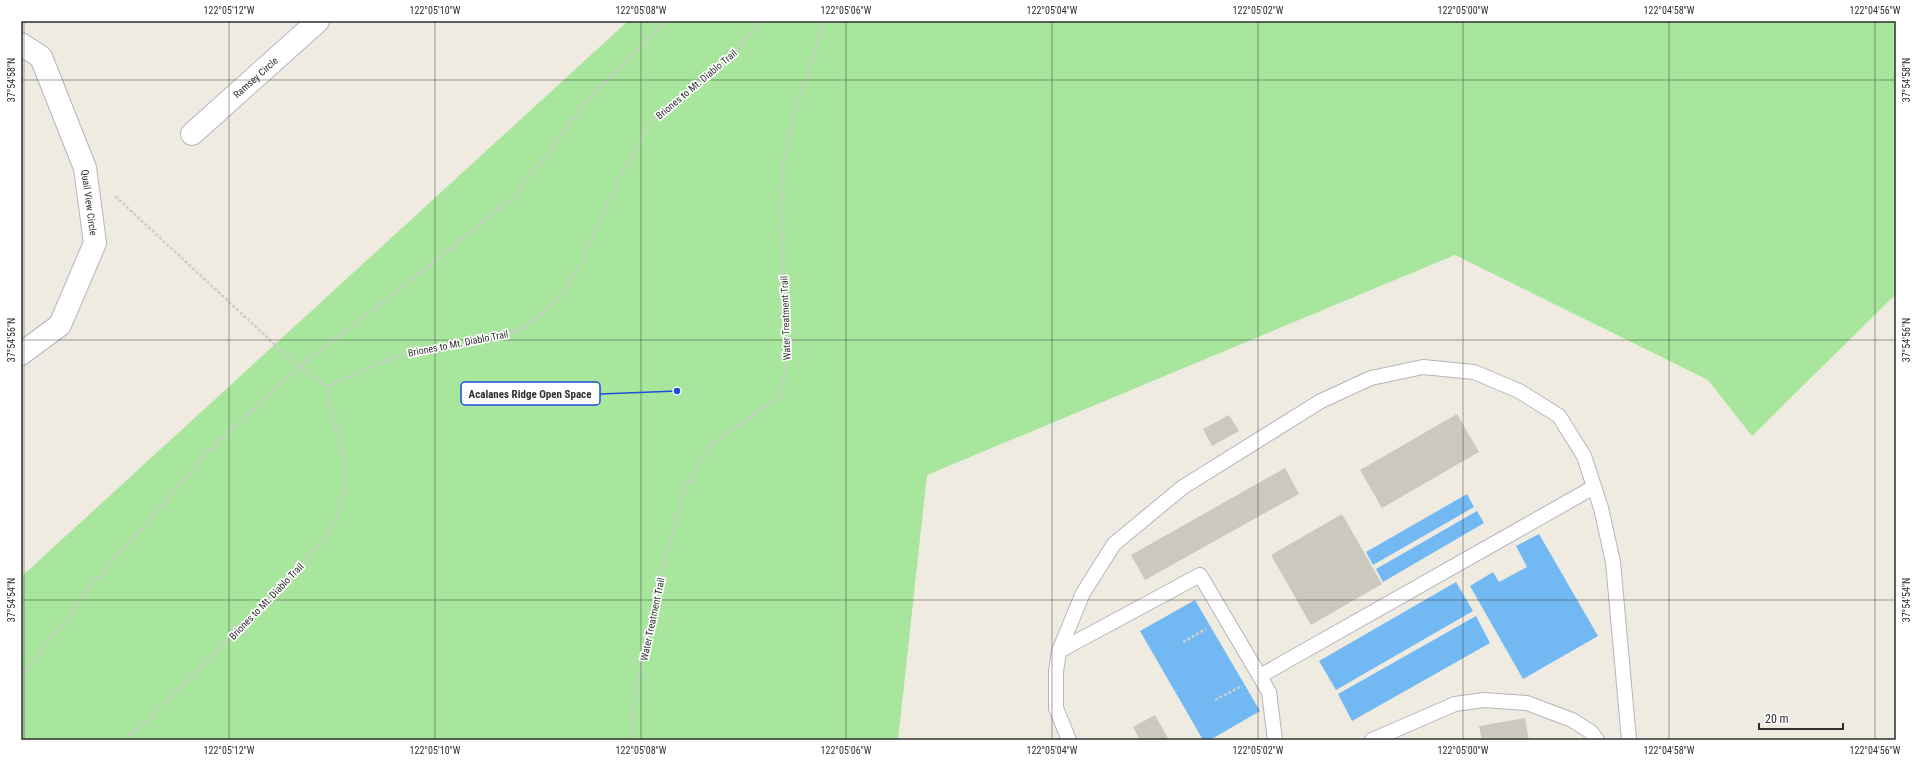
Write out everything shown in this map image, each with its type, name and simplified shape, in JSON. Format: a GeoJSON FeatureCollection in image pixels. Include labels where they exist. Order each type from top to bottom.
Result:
{"type":"FeatureCollection","features":[{"type":"Feature","properties":{"kind":"street","name":"Ramsey Circle"},"geometry":{"type":"LineString","coordinates":[[192,134],[318,21]]}},
{"type":"Feature","properties":{"kind":"street","name":"Quail View Circle"},"geometry":{"type":"LineString","coordinates":[[21,44],[41,57],[85,168],[95,243],[60,325],[21,354]]}},
{"type":"Feature","properties":{"kind":"lane"},"geometry":{"type":"LineString","coordinates":[[1069,740],[1056,708],[1056,672],[1059,651],[1083,593],[1114,544],[1183,486],[1321,402],[1371,378],[1423,367],[1474,372],[1519,391],[1559,416],[1584,456],[1594,486],[1613,562],[1629,740]]}},
{"type":"Feature","properties":{"kind":"lane"},"geometry":{"type":"LineString","coordinates":[[1260,676],[1594,486]]}},
{"type":"Feature","properties":{"kind":"lane"},"geometry":{"type":"LineString","coordinates":[[1059,651],[1200,575],[1269,692],[1275,740]]}},
{"type":"Feature","properties":{"kind":"lane"},"geometry":{"type":"LineString","coordinates":[[1372,740],[1455,704],[1484,700],[1527,703],[1572,720],[1591,732],[1597,740]]}},
{"type":"Feature","properties":{"kind":"path"},"geometry":{"type":"LineString","coordinates":[[21,677],[90,587],[215,444],[299,367],[438,259],[515,196],[591,96],[666,21]]}},
{"type":"Feature","properties":{"kind":"path","name":"Briones to Mt. Diablo Trail"},"geometry":{"type":"LineString","coordinates":[[126,740],[294,575],[336,522],[343,494],[342,448],[327,399],[327,386],[409,351],[486,339],[521,330],[554,303],[579,266],[620,176],[656,117],[740,47],[759,21]]}},
{"type":"Feature","properties":{"kind":"path","name":"Water Treatment Trail"},"geometry":{"type":"LineString","coordinates":[[634,740],[632,713],[657,586],[685,488],[711,445],[779,397],[786,372],[781,208],[783,166],[793,113],[819,40],[823,21]]}},
{"type":"Feature","properties":{"kind":"path"},"geometry":{"type":"LineString","coordinates":[[114,195],[299,367],[327,386]]}},
{"type":"Feature","properties":{"kind":"path"},"geometry":{"type":"LineString","coordinates":[[1183,642],[1225,617]]}},
{"type":"Feature","properties":{"kind":"path"},"geometry":{"type":"LineString","coordinates":[[1215,700],[1260,676]]}},
{"type":"Feature","properties":{"kind":"green space"},"geometry":{"type":"Polygon","coordinates":[[[628,21],[1896,21],[1896,294],[1752,436],[1708,380],[1455,255],[927,475],[898,740],[21,740],[21,577],[628,21]]]}},
{"type":"Feature","properties":{"kind":"water"},"geometry":{"type":"Polygon","coordinates":[[[1467,494],[1474,507],[1373,565],[1366,552],[1467,494]]]}},
{"type":"Feature","properties":{"kind":"water"},"geometry":{"type":"Polygon","coordinates":[[[1477,511],[1484,523],[1383,582],[1376,569],[1477,511]]]}},
{"type":"Feature","properties":{"kind":"water"},"geometry":{"type":"Polygon","coordinates":[[[1539,534],[1598,636],[1523,679],[1470,586],[1493,572],[1499,582],[1527,567],[1516,546],[1539,534]]]}},
{"type":"Feature","properties":{"kind":"water"},"geometry":{"type":"Polygon","coordinates":[[[1456,582],[1473,611],[1336,690],[1319,661],[1456,582]]]}},
{"type":"Feature","properties":{"kind":"water"},"geometry":{"type":"Polygon","coordinates":[[[1195,600],[1260,711],[1210,740],[1203,740],[1140,631],[1195,600]]]}},
{"type":"Feature","properties":{"kind":"water"},"geometry":{"type":"Polygon","coordinates":[[[1476,616],[1490,643],[1352,721],[1338,694],[1476,616]]]}},
{"type":"Feature","properties":{"kind":"building"},"geometry":{"type":"Polygon","coordinates":[[[1457,414],[1479,452],[1382,508],[1360,470],[1457,414]]]}},
{"type":"Feature","properties":{"kind":"building"},"geometry":{"type":"Polygon","coordinates":[[[1229,415],[1239,431],[1212,446],[1203,429],[1229,415]]]}},
{"type":"Feature","properties":{"kind":"building"},"geometry":{"type":"Polygon","coordinates":[[[1285,468],[1299,494],[1145,580],[1131,555],[1285,468]]]}},
{"type":"Feature","properties":{"kind":"building"},"geometry":{"type":"Polygon","coordinates":[[[1342,514],[1382,584],[1311,625],[1271,555],[1342,514]]]}},
{"type":"Feature","properties":{"kind":"building"},"geometry":{"type":"Polygon","coordinates":[[[1155,715],[1169,740],[1140,740],[1133,727],[1155,715]]]}},
{"type":"Feature","properties":{"kind":"building"},"geometry":{"type":"Polygon","coordinates":[[[1525,718],[1529,740],[1482,740],[1479,726],[1525,718]]]}},
{"type":"Feature","properties":{"kind":"place","name":"Acalanes Ridge Open Space"},"geometry":{"type":"Point","coordinates":[677,391]}}]}
